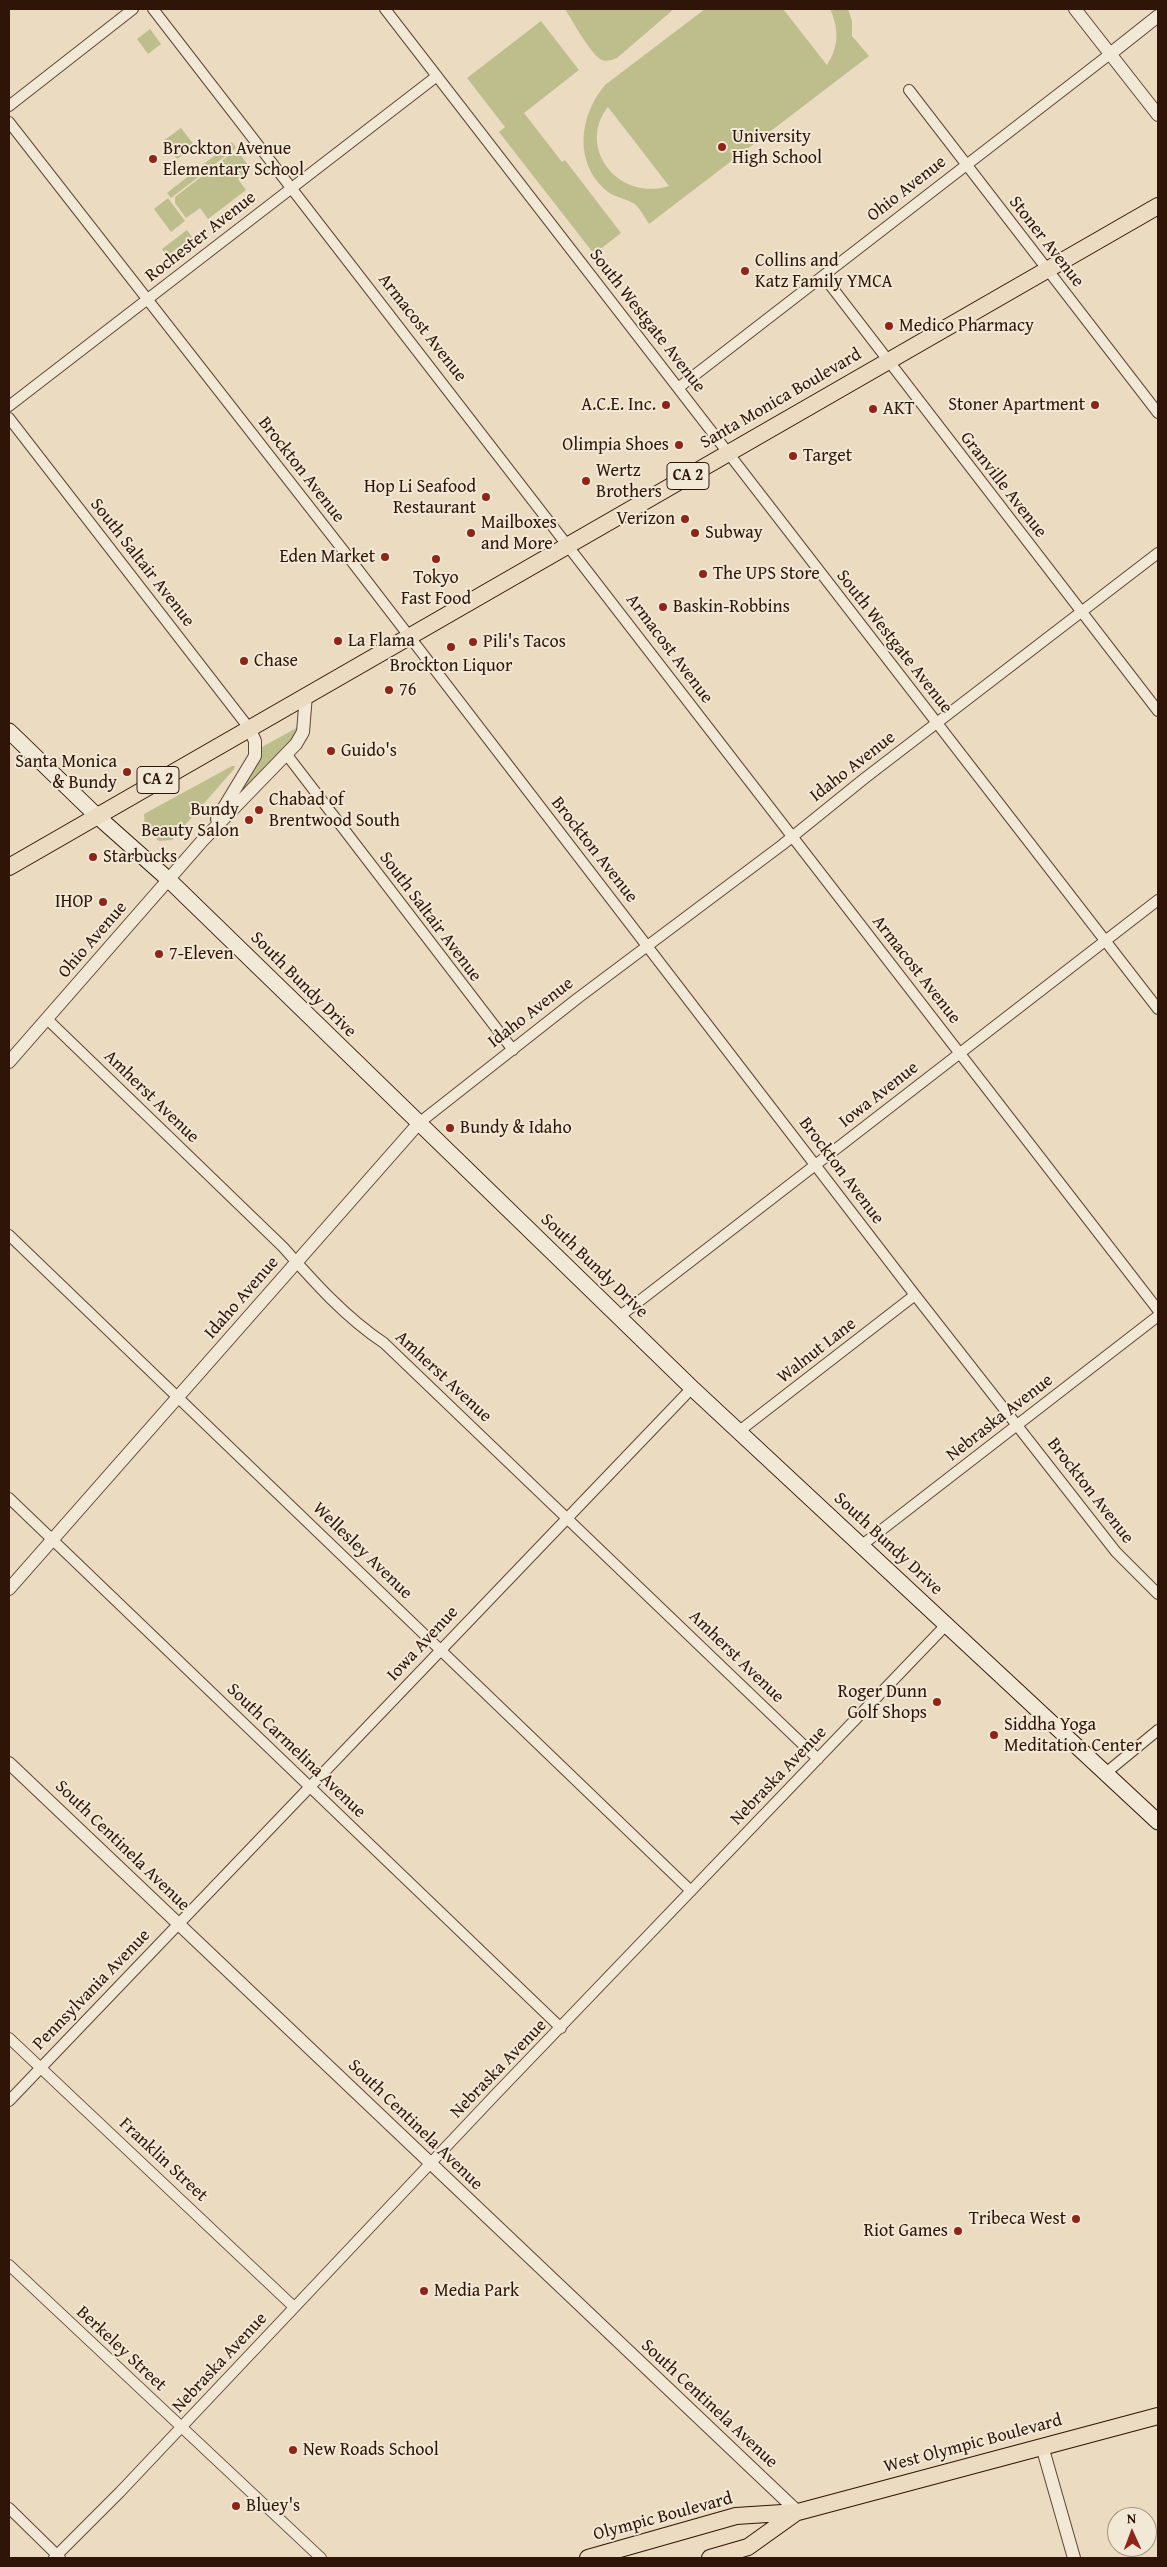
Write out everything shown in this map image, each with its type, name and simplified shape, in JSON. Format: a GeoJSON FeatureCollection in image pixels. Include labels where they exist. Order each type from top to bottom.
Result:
{"type":"FeatureCollection","features":[{"type":"Feature","properties":{"kind":"main road","name":"Santa Monica Boulevard"},"geometry":{"type":"LineString","coordinates":[[9,867],[1158,206]]}},
{"type":"Feature","properties":{"kind":"main road","name":"South Bundy Drive"},"geometry":{"type":"LineString","coordinates":[[9,731],[97,816],[169,880],[473,1178],[620,1316],[738,1432],[947,1624],[1054,1726],[1107,1772],[1158,1822]]}},
{"type":"Feature","properties":{"kind":"main road","name":"West Olympic Boulevard"},"geometry":{"type":"LineString","coordinates":[[798,2512],[1158,2416]]}},
{"type":"Feature","properties":{"kind":"main road","name":"Olympic Boulevard"},"geometry":{"type":"LineString","coordinates":[[588,2558],[736,2516],[798,2512]]}},
{"type":"Feature","properties":{"kind":"main road"},"geometry":{"type":"LineString","coordinates":[[710,2558],[748,2547],[798,2512]]}},
{"type":"Feature","properties":{"kind":"street"},"geometry":{"type":"LineString","coordinates":[[9,106],[133,9]]}},
{"type":"Feature","properties":{"kind":"street","name":"Armacost Avenue"},"geometry":{"type":"LineString","coordinates":[[153,9],[292,186],[792,838],[961,1053],[1158,1310]]}},
{"type":"Feature","properties":{"kind":"street","name":"South Westgate Avenue"},"geometry":{"type":"LineString","coordinates":[[384,9],[1158,1009]]}},
{"type":"Feature","properties":{"kind":"street"},"geometry":{"type":"LineString","coordinates":[[1075,9],[1158,115]]}},
{"type":"Feature","properties":{"kind":"street","name":"Ohio Avenue"},"geometry":{"type":"LineString","coordinates":[[678,388],[824,277],[1158,16]]}},
{"type":"Feature","properties":{"kind":"street","name":"Rochester Avenue"},"geometry":{"type":"LineString","coordinates":[[9,406],[437,76]]}},
{"type":"Feature","properties":{"kind":"street","name":"Stoner Avenue"},"geometry":{"type":"LineString","coordinates":[[908,90],[1158,413]]}},
{"type":"Feature","properties":{"kind":"street","name":"Brockton Avenue"},"geometry":{"type":"LineString","coordinates":[[9,122],[648,946],[915,1295],[1116,1552],[1158,1594]]}},
{"type":"Feature","properties":{"kind":"street","name":"Granville Avenue"},"geometry":{"type":"LineString","coordinates":[[824,277],[1158,712]]}},
{"type":"Feature","properties":{"kind":"street","name":"South Saltair Avenue"},"geometry":{"type":"LineString","coordinates":[[9,418],[249,728]]}},
{"type":"Feature","properties":{"kind":"street","name":"Idaho Avenue"},"geometry":{"type":"LineString","coordinates":[[9,1589],[419,1124],[648,946],[792,838],[1081,611],[1158,553]]}},
{"type":"Feature","properties":{"kind":"street","name":"Ohio Avenue"},"geometry":{"type":"LineString","coordinates":[[9,1062],[203,840],[286,755],[303,732],[306,695]]}},
{"type":"Feature","properties":{"kind":"street","name":"Ohio Avenue"},"geometry":{"type":"LineString","coordinates":[[203,840],[255,756],[255,741],[249,728]]}},
{"type":"Feature","properties":{"kind":"street","name":"South Saltair Avenue"},"geometry":{"type":"LineString","coordinates":[[286,755],[513,1050]]}},
{"type":"Feature","properties":{"kind":"street","name":"Iowa Avenue"},"geometry":{"type":"LineString","coordinates":[[620,1316],[1158,900]]}},
{"type":"Feature","properties":{"kind":"street","name":"Amherst Avenue"},"geometry":{"type":"LineString","coordinates":[[47,1019],[297,1262],[307,1277],[365,1330],[384,1343],[568,1517],[818,1759]]}},
{"type":"Feature","properties":{"kind":"street","name":"Wellesley Avenue"},"geometry":{"type":"LineString","coordinates":[[9,1235],[691,1891]]}},
{"type":"Feature","properties":{"kind":"street","name":"Walnut Lane"},"geometry":{"type":"LineString","coordinates":[[738,1432],[915,1295]]}},
{"type":"Feature","properties":{"kind":"street","name":"Nebraska Avenue"},"geometry":{"type":"LineString","coordinates":[[862,1545],[1158,1316]]}},
{"type":"Feature","properties":{"kind":"street","name":"Iowa Avenue"},"geometry":{"type":"LineString","coordinates":[[178,1924],[692,1388]]}},
{"type":"Feature","properties":{"kind":"street","name":"South Carmelina Avenue"},"geometry":{"type":"LineString","coordinates":[[9,1498],[561,2028]]}},
{"type":"Feature","properties":{"kind":"street","name":"Nebraska Avenue"},"geometry":{"type":"LineString","coordinates":[[57,2557],[947,1624]]}},
{"type":"Feature","properties":{"kind":"street"},"geometry":{"type":"LineString","coordinates":[[1107,1772],[1158,1730]]}},
{"type":"Feature","properties":{"kind":"street","name":"South Centinela Avenue"},"geometry":{"type":"LineString","coordinates":[[9,1762],[798,2512]]}},
{"type":"Feature","properties":{"kind":"street","name":"Pennsylvania Avenue"},"geometry":{"type":"LineString","coordinates":[[9,2101],[178,1924]]}},
{"type":"Feature","properties":{"kind":"street","name":"Franklin Street"},"geometry":{"type":"LineString","coordinates":[[9,2038],[294,2307]]}},
{"type":"Feature","properties":{"kind":"street","name":"Berkeley Street"},"geometry":{"type":"LineString","coordinates":[[9,2265],[321,2558]]}},
{"type":"Feature","properties":{"kind":"street"},"geometry":{"type":"LineString","coordinates":[[1042,2446],[1074,2558]]}},
{"type":"Feature","properties":{"kind":"street"},"geometry":{"type":"LineString","coordinates":[[9,2508],[57,2557]]}},
{"type":"Feature","properties":{"kind":"green space"},"geometry":{"type":"Polygon","coordinates":[[[565,9],[674,9],[617,58],[606,61],[598,57],[593,51],[565,9]]]}},
{"type":"Feature","properties":{"kind":"green space"},"geometry":{"type":"Polygon","coordinates":[[[705,9],[783,9],[827,65],[836,44],[835,23],[830,9],[848,9],[852,21],[852,36],[869,56],[649,224],[640,209],[628,200],[611,194],[599,183],[590,170],[585,156],[585,126],[589,112],[605,85],[705,9]],[[608,107],[599,123],[597,138],[600,154],[607,167],[619,179],[633,186],[650,189],[669,186],[608,107]]]}},
{"type":"Feature","properties":{"kind":"green space"},"geometry":{"type":"Polygon","coordinates":[[[541,21],[579,70],[524,113],[562,162],[565,160],[621,233],[594,254],[499,132],[505,127],[467,78],[541,21]]]}},
{"type":"Feature","properties":{"kind":"green space"},"geometry":{"type":"Polygon","coordinates":[[[150,29],[161,44],[148,54],[137,39],[150,29]]]}},
{"type":"Feature","properties":{"kind":"green space"},"geometry":{"type":"Polygon","coordinates":[[[181,128],[195,146],[177,159],[163,141],[181,128]]]}},
{"type":"Feature","properties":{"kind":"green space"},"geometry":{"type":"Polygon","coordinates":[[[232,142],[236,148],[171,198],[167,193],[232,142]]]}},
{"type":"Feature","properties":{"kind":"green space"},"geometry":{"type":"Polygon","coordinates":[[[232,153],[239,153],[251,169],[238,179],[246,190],[208,219],[200,208],[186,218],[175,203],[175,197],[232,153]]]}},
{"type":"Feature","properties":{"kind":"green space"},"geometry":{"type":"Polygon","coordinates":[[[168,198],[185,221],[171,232],[154,209],[168,198]]]}},
{"type":"Feature","properties":{"kind":"green space"},"geometry":{"type":"Polygon","coordinates":[[[187,230],[192,237],[167,256],[162,249],[187,230]]]}},
{"type":"Feature","properties":{"kind":"green space"},"geometry":{"type":"Polygon","coordinates":[[[300,726],[295,737],[237,798],[262,747],[300,726]]]}},
{"type":"Feature","properties":{"kind":"green space"},"geometry":{"type":"Polygon","coordinates":[[[235,766],[234,769],[172,840],[159,841],[145,828],[144,814],[235,766]]]}},
{"type":"Feature","properties":{"kind":"place","name":"University High School"},"geometry":{"type":"Point","coordinates":[722,147]}},
{"type":"Feature","properties":{"kind":"place","name":"Brockton Avenue Elementary School"},"geometry":{"type":"Point","coordinates":[153,159]}},
{"type":"Feature","properties":{"kind":"place","name":"Collins and Katz Family YMCA"},"geometry":{"type":"Point","coordinates":[745,271]}},
{"type":"Feature","properties":{"kind":"place","name":"Medico Pharmacy"},"geometry":{"type":"Point","coordinates":[889,326]}},
{"type":"Feature","properties":{"kind":"place","name":"A.C.E. Inc."},"geometry":{"type":"Point","coordinates":[666,405]}},
{"type":"Feature","properties":{"kind":"place","name":"Stoner Apartment"},"geometry":{"type":"Point","coordinates":[1095,405]}},
{"type":"Feature","properties":{"kind":"place","name":"AKT"},"geometry":{"type":"Point","coordinates":[873,409]}},
{"type":"Feature","properties":{"kind":"place","name":"Olimpia Shoes"},"geometry":{"type":"Point","coordinates":[679,445]}},
{"type":"Feature","properties":{"kind":"place","name":"Target"},"geometry":{"type":"Point","coordinates":[793,456]}},
{"type":"Feature","properties":{"kind":"place","name":"Wertz Brothers"},"geometry":{"type":"Point","coordinates":[586,481]}},
{"type":"Feature","properties":{"kind":"place","name":"Hop Li Seafood Restaurant"},"geometry":{"type":"Point","coordinates":[486,497]}},
{"type":"Feature","properties":{"kind":"place","name":"Verizon"},"geometry":{"type":"Point","coordinates":[685,519]}},
{"type":"Feature","properties":{"kind":"place","name":"Mailboxes and More"},"geometry":{"type":"Point","coordinates":[471,533]}},
{"type":"Feature","properties":{"kind":"place","name":"Subway"},"geometry":{"type":"Point","coordinates":[695,533]}},
{"type":"Feature","properties":{"kind":"place","name":"Eden Market"},"geometry":{"type":"Point","coordinates":[385,557]}},
{"type":"Feature","properties":{"kind":"place","name":"Tokyo Fast Food"},"geometry":{"type":"Point","coordinates":[436,559]}},
{"type":"Feature","properties":{"kind":"place","name":"The UPS Store"},"geometry":{"type":"Point","coordinates":[703,574]}},
{"type":"Feature","properties":{"kind":"place","name":"Baskin-Robbins"},"geometry":{"type":"Point","coordinates":[663,607]}},
{"type":"Feature","properties":{"kind":"place","name":"La Flama"},"geometry":{"type":"Point","coordinates":[338,641]}},
{"type":"Feature","properties":{"kind":"place","name":"Pili's Tacos"},"geometry":{"type":"Point","coordinates":[473,642]}},
{"type":"Feature","properties":{"kind":"place","name":"Brockton Liquor"},"geometry":{"type":"Point","coordinates":[451,647]}},
{"type":"Feature","properties":{"kind":"place","name":"Chase"},"geometry":{"type":"Point","coordinates":[244,661]}},
{"type":"Feature","properties":{"kind":"place","name":"76"},"geometry":{"type":"Point","coordinates":[389,690]}},
{"type":"Feature","properties":{"kind":"place","name":"Guido's"},"geometry":{"type":"Point","coordinates":[331,751]}},
{"type":"Feature","properties":{"kind":"place","name":"Santa Monica & Bundy"},"geometry":{"type":"Point","coordinates":[127,772]}},
{"type":"Feature","properties":{"kind":"place","name":"Chabad of Brentwood South"},"geometry":{"type":"Point","coordinates":[259,810]}},
{"type":"Feature","properties":{"kind":"place","name":"Bundy Beauty Salon"},"geometry":{"type":"Point","coordinates":[249,820]}},
{"type":"Feature","properties":{"kind":"place","name":"Starbucks"},"geometry":{"type":"Point","coordinates":[93,857]}},
{"type":"Feature","properties":{"kind":"place","name":"IHOP"},"geometry":{"type":"Point","coordinates":[103,902]}},
{"type":"Feature","properties":{"kind":"place","name":"7-Eleven"},"geometry":{"type":"Point","coordinates":[159,954]}},
{"type":"Feature","properties":{"kind":"place","name":"Bundy & Idaho"},"geometry":{"type":"Point","coordinates":[450,1128]}},
{"type":"Feature","properties":{"kind":"place","name":"Roger Dunn Golf Shops"},"geometry":{"type":"Point","coordinates":[937,1702]}},
{"type":"Feature","properties":{"kind":"place","name":"Siddha Yoga Meditation Center"},"geometry":{"type":"Point","coordinates":[994,1735]}},
{"type":"Feature","properties":{"kind":"place","name":"Tribeca West"},"geometry":{"type":"Point","coordinates":[1076,2219]}},
{"type":"Feature","properties":{"kind":"place","name":"Riot Games"},"geometry":{"type":"Point","coordinates":[958,2231]}},
{"type":"Feature","properties":{"kind":"place","name":"Media Park"},"geometry":{"type":"Point","coordinates":[424,2291]}},
{"type":"Feature","properties":{"kind":"place","name":"New Roads School"},"geometry":{"type":"Point","coordinates":[293,2450]}},
{"type":"Feature","properties":{"kind":"place","name":"Bluey's"},"geometry":{"type":"Point","coordinates":[236,2506]}}]}
